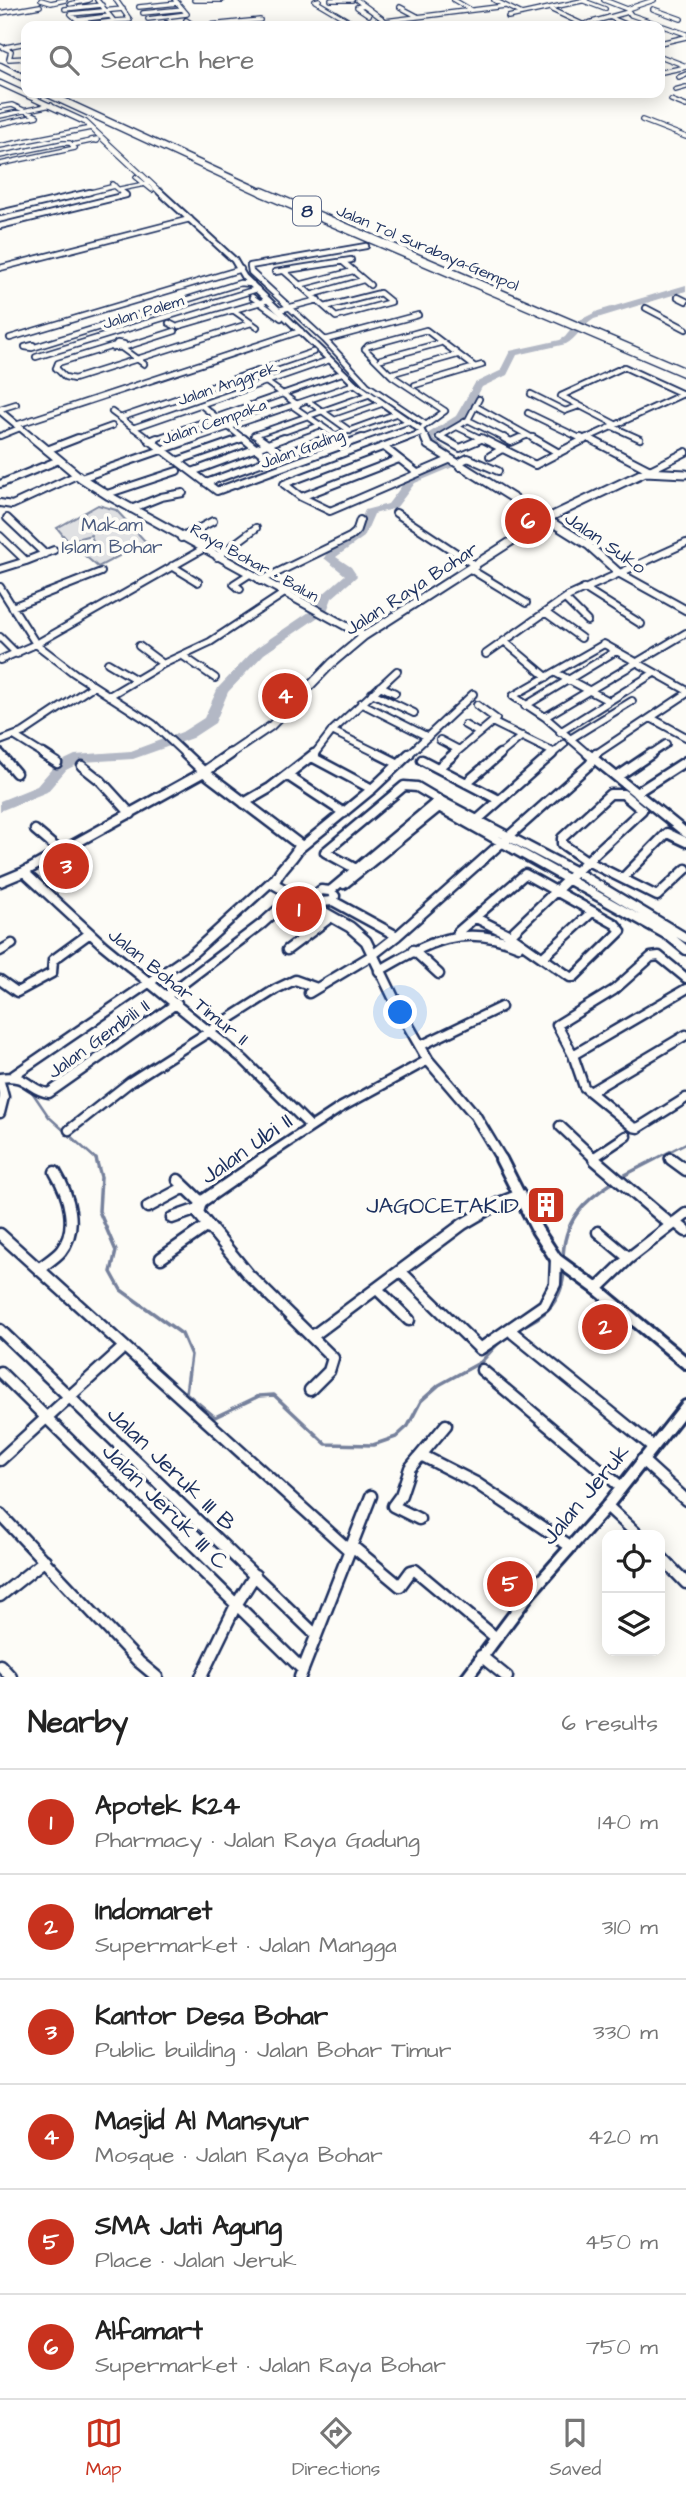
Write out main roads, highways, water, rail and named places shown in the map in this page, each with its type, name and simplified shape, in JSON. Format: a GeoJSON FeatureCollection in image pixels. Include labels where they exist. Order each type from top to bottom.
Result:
{"type":"FeatureCollection","features":[{"type":"Feature","properties":{"kind":"highway"},"geometry":{"type":"LineString","coordinates":[[0,68],[21,78]]}},
{"type":"Feature","properties":{"kind":"highway","name":"Jalan Tol Surabaya–Gempol"},"geometry":{"type":"LineString","coordinates":[[57,98],[273,197],[573,321]]}},
{"type":"Feature","properties":{"kind":"highway","name":"Jalan Tol Surabaya–Gempol"},"geometry":{"type":"LineString","coordinates":[[65,98],[263,189],[686,370]]}},
{"type":"Feature","properties":{"kind":"waterway"},"geometry":{"type":"LineString","coordinates":[[0,806],[42,789],[61,767],[80,758],[133,755],[187,735],[210,720],[222,691],[260,651],[323,608],[326,597],[351,576],[347,569],[330,558],[333,552],[360,535],[369,512],[392,506],[411,481],[456,462],[426,438],[460,418],[478,385],[504,373],[513,353],[563,342],[569,339],[581,323],[601,312],[686,288]]}},
{"type":"Feature","properties":{"kind":"waterway"},"geometry":{"type":"LineString","coordinates":[[30,1089],[49,1117],[96,1159]]}},
{"type":"Feature","properties":{"kind":"waterway"},"geometry":{"type":"LineString","coordinates":[[653,1160],[686,1143]]}},
{"type":"Feature","properties":{"kind":"waterway"},"geometry":{"type":"LineString","coordinates":[[96,1159],[101,1177],[99,1211],[116,1251],[111,1272],[121,1290],[182,1334],[191,1355],[186,1393],[215,1417],[259,1396],[274,1395],[326,1444],[373,1445],[396,1437],[408,1426],[421,1401],[439,1385],[481,1362],[501,1340]]}},
{"type":"Feature","properties":{"kind":"waterway"},"geometry":{"type":"LineString","coordinates":[[621,1177],[656,1159]]}},
{"type":"Feature","properties":{"kind":"waterway"},"geometry":{"type":"LineString","coordinates":[[563,1260],[567,1234],[577,1213],[593,1196],[615,1181]]}},
{"type":"Feature","properties":{"kind":"waterway"},"geometry":{"type":"LineString","coordinates":[[518,1328],[536,1319],[551,1306],[560,1291],[564,1270]]}},
{"type":"Feature","properties":{"kind":"place","name":"Alfamart"},"geometry":{"type":"Point","coordinates":[528,521]}},
{"type":"Feature","properties":{"kind":"place","name":"Masjid Al Mansyur"},"geometry":{"type":"Point","coordinates":[285,696]}},
{"type":"Feature","properties":{"kind":"place","name":"Kantor Desa Bohar"},"geometry":{"type":"Point","coordinates":[66,866]}},
{"type":"Feature","properties":{"kind":"place","name":"Apotek K24"},"geometry":{"type":"Point","coordinates":[299,909]}},
{"type":"Feature","properties":{"kind":"place","name":"JAGOCETAK.ID"},"geometry":{"type":"Point","coordinates":[546,1205]}},
{"type":"Feature","properties":{"kind":"place","name":"Indomaret"},"geometry":{"type":"Point","coordinates":[605,1327]}},
{"type":"Feature","properties":{"kind":"place","name":"SMA Jati Agung"},"geometry":{"type":"Point","coordinates":[510,1584]}},
{"type":"Feature","properties":{"kind":"park label","name":"Makam Islam Bohar"},"geometry":{"type":"Point","coordinates":[112,535]}}]}
